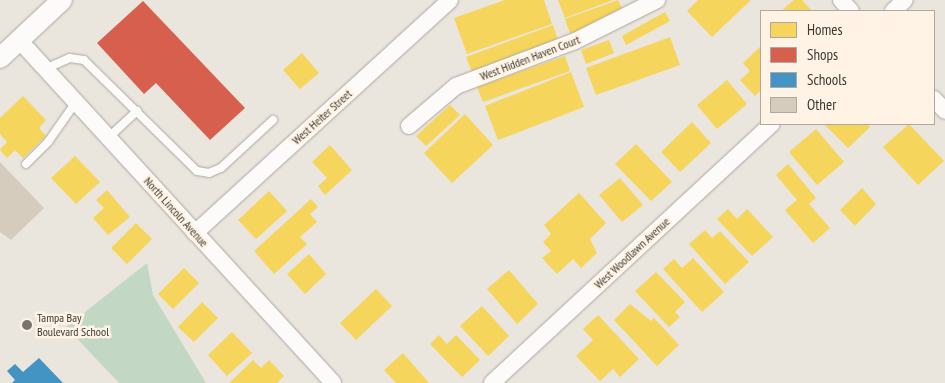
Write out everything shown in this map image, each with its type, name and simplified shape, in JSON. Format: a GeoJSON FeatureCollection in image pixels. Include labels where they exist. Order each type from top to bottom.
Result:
{"type":"FeatureCollection","features":[{"type":"Feature","properties":{"kind":"street"},"geometry":{"type":"LineString","coordinates":[[0,58],[62,0]]}},
{"type":"Feature","properties":{"kind":"street","name":"West Heiter Street"},"geometry":{"type":"LineString","coordinates":[[195,233],[450,0]]}},
{"type":"Feature","properties":{"kind":"street","name":"West Hidden Haven Court"},"geometry":{"type":"LineString","coordinates":[[409,126],[456,86],[574,41],[657,0]]}},
{"type":"Feature","properties":{"kind":"street"},"geometry":{"type":"LineString","coordinates":[[841,0],[850,10]]}},
{"type":"Feature","properties":{"kind":"street"},"geometry":{"type":"LineString","coordinates":[[894,10],[905,0]]}},
{"type":"Feature","properties":{"kind":"street","name":"North Lincoln Avenue"},"geometry":{"type":"LineString","coordinates":[[19,40],[334,383]]}},
{"type":"Feature","properties":{"kind":"street"},"geometry":{"type":"LineString","coordinates":[[935,100],[945,111]]}},
{"type":"Feature","properties":{"kind":"street","name":"West Woodlawn Avenue"},"geometry":{"type":"LineString","coordinates":[[492,383],[771,125]]}},
{"type":"Feature","properties":{"kind":"lane"},"geometry":{"type":"LineString","coordinates":[[45,69],[70,58],[84,60],[186,162],[209,174],[221,168],[273,120]]}},
{"type":"Feature","properties":{"kind":"lane"},"geometry":{"type":"LineString","coordinates":[[26,164],[48,142],[76,102]]}},
{"type":"Feature","properties":{"kind":"lane"},"geometry":{"type":"LineString","coordinates":[[108,138],[137,111]]}},
{"type":"Feature","properties":{"kind":"green space"},"geometry":{"type":"Polygon","coordinates":[[[147,263],[153,295],[206,383],[119,383],[66,327],[147,263]]]}},
{"type":"Feature","properties":{"kind":"building: Homes"},"geometry":{"type":"Polygon","coordinates":[[[505,0],[544,0],[552,24],[467,54],[454,18],[505,0]]]}},
{"type":"Feature","properties":{"kind":"building: Homes"},"geometry":{"type":"Polygon","coordinates":[[[558,0],[613,0],[565,18],[558,0]]]}},
{"type":"Feature","properties":{"kind":"building: Homes"},"geometry":{"type":"Polygon","coordinates":[[[618,0],[625,15],[570,34],[565,19],[618,0]]]}},
{"type":"Feature","properties":{"kind":"building: Homes"},"geometry":{"type":"Polygon","coordinates":[[[698,0],[751,0],[712,37],[687,11],[698,0]]]}},
{"type":"Feature","properties":{"kind":"building: Homes"},"geometry":{"type":"Polygon","coordinates":[[[794,0],[802,0],[811,10],[782,10],[794,0]]]}},
{"type":"Feature","properties":{"kind":"building: Homes"},"geometry":{"type":"Polygon","coordinates":[[[665,12],[670,21],[626,45],[622,36],[665,12]]]}},
{"type":"Feature","properties":{"kind":"building: Homes"},"geometry":{"type":"Polygon","coordinates":[[[553,25],[558,40],[472,72],[466,57],[553,25]]]}},
{"type":"Feature","properties":{"kind":"building: Homes"},"geometry":{"type":"Polygon","coordinates":[[[670,37],[680,65],[596,95],[586,68],[670,37]]]}},
{"type":"Feature","properties":{"kind":"building: Homes"},"geometry":{"type":"Polygon","coordinates":[[[609,40],[614,53],[586,64],[581,50],[609,40]]]}},
{"type":"Feature","properties":{"kind":"building: Homes"},"geometry":{"type":"Polygon","coordinates":[[[760,47],[760,91],[755,96],[740,80],[750,71],[743,63],[760,47]]]}},
{"type":"Feature","properties":{"kind":"building: Homes"},"geometry":{"type":"Polygon","coordinates":[[[302,53],[319,73],[300,89],[283,70],[302,53]]]}},
{"type":"Feature","properties":{"kind":"building: Homes"},"geometry":{"type":"Polygon","coordinates":[[[565,56],[570,71],[483,102],[477,87],[565,56]]]}},
{"type":"Feature","properties":{"kind":"building: Homes"},"geometry":{"type":"Polygon","coordinates":[[[571,72],[584,107],[498,140],[485,106],[571,72]]]}},
{"type":"Feature","properties":{"kind":"building: Homes"},"geometry":{"type":"Polygon","coordinates":[[[727,80],[747,104],[717,129],[697,105],[727,80]]]}},
{"type":"Feature","properties":{"kind":"building: Homes"},"geometry":{"type":"Polygon","coordinates":[[[23,96],[46,120],[39,128],[46,136],[23,158],[15,150],[7,158],[0,150],[7,142],[0,134],[0,118],[23,96]]]}},
{"type":"Feature","properties":{"kind":"building: Homes"},"geometry":{"type":"Polygon","coordinates":[[[450,105],[460,115],[426,146],[416,136],[450,105]]]}},
{"type":"Feature","properties":{"kind":"building: Homes"},"geometry":{"type":"Polygon","coordinates":[[[465,114],[493,145],[452,183],[424,153],[465,114]]]}},
{"type":"Feature","properties":{"kind":"building: Homes"},"geometry":{"type":"Polygon","coordinates":[[[692,122],[711,143],[680,172],[661,152],[692,122]]]}},
{"type":"Feature","properties":{"kind":"building: Homes"},"geometry":{"type":"Polygon","coordinates":[[[825,125],[868,125],[870,127],[848,148],[825,125]]]}},
{"type":"Feature","properties":{"kind":"building: Homes"},"geometry":{"type":"Polygon","coordinates":[[[910,125],[944,161],[918,185],[883,147],[910,125]]]}},
{"type":"Feature","properties":{"kind":"building: Homes"},"geometry":{"type":"Polygon","coordinates":[[[816,129],[844,162],[817,185],[789,152],[816,129]]]}},
{"type":"Feature","properties":{"kind":"building: Homes"},"geometry":{"type":"Polygon","coordinates":[[[636,144],[672,182],[651,201],[615,164],[636,144]]]}},
{"type":"Feature","properties":{"kind":"building: Homes"},"geometry":{"type":"Polygon","coordinates":[[[330,145],[352,170],[325,195],[318,186],[327,178],[312,162],[330,145]]]}},
{"type":"Feature","properties":{"kind":"building: Homes"},"geometry":{"type":"Polygon","coordinates":[[[75,156],[100,182],[76,204],[51,178],[75,156]]]}},
{"type":"Feature","properties":{"kind":"building: Homes"},"geometry":{"type":"Polygon","coordinates":[[[788,164],[816,198],[809,204],[830,228],[813,243],[785,210],[797,200],[776,175],[788,164]]]}},
{"type":"Feature","properties":{"kind":"building: Homes"},"geometry":{"type":"Polygon","coordinates":[[[620,178],[643,205],[622,222],[599,195],[620,178]]]}},
{"type":"Feature","properties":{"kind":"building: Homes"},"geometry":{"type":"Polygon","coordinates":[[[862,188],[876,204],[855,226],[840,210],[862,188]]]}},
{"type":"Feature","properties":{"kind":"building: Homes"},"geometry":{"type":"Polygon","coordinates":[[[107,190],[130,217],[108,235],[93,218],[104,208],[96,200],[107,190]]]}},
{"type":"Feature","properties":{"kind":"building: Homes"},"geometry":{"type":"Polygon","coordinates":[[[269,191],[287,211],[256,239],[238,220],[269,191]]]}},
{"type":"Feature","properties":{"kind":"building: Homes"},"geometry":{"type":"Polygon","coordinates":[[[579,193],[606,223],[590,239],[597,253],[581,268],[573,259],[557,274],[542,258],[551,251],[543,242],[551,234],[544,225],[579,193]]]}},
{"type":"Feature","properties":{"kind":"building: Homes"},"geometry":{"type":"Polygon","coordinates":[[[311,199],[318,207],[310,214],[317,222],[300,237],[307,244],[274,274],[254,251],[311,199]]]}},
{"type":"Feature","properties":{"kind":"building: Homes"},"geometry":{"type":"Polygon","coordinates":[[[728,209],[737,219],[747,209],[773,237],[752,256],[717,219],[728,209]]]}},
{"type":"Feature","properties":{"kind":"building: Homes"},"geometry":{"type":"Polygon","coordinates":[[[136,223],[152,239],[127,264],[111,248],[136,223]]]}},
{"type":"Feature","properties":{"kind":"building: Homes"},"geometry":{"type":"Polygon","coordinates":[[[705,230],[712,238],[720,231],[749,262],[725,284],[689,244],[705,230]]]}},
{"type":"Feature","properties":{"kind":"building: Homes"},"geometry":{"type":"Polygon","coordinates":[[[309,254],[326,274],[305,294],[287,274],[309,254]]]}},
{"type":"Feature","properties":{"kind":"building: Homes"},"geometry":{"type":"Polygon","coordinates":[[[693,258],[724,292],[702,312],[663,269],[674,259],[682,268],[693,258]]]}},
{"type":"Feature","properties":{"kind":"building: Homes"},"geometry":{"type":"Polygon","coordinates":[[[184,268],[199,283],[173,309],[158,294],[184,268]]]}},
{"type":"Feature","properties":{"kind":"building: Homes"},"geometry":{"type":"Polygon","coordinates":[[[509,270],[538,304],[517,324],[487,289],[509,270]]]}},
{"type":"Feature","properties":{"kind":"building: Homes"},"geometry":{"type":"Polygon","coordinates":[[[656,272],[685,302],[675,312],[680,317],[669,327],[635,291],[656,272]]]}},
{"type":"Feature","properties":{"kind":"building: Homes"},"geometry":{"type":"Polygon","coordinates":[[[376,289],[392,306],[356,340],[340,323],[376,289]]]}},
{"type":"Feature","properties":{"kind":"building: Homes"},"geometry":{"type":"Polygon","coordinates":[[[202,302],[218,318],[194,342],[178,327],[202,302]]]}},
{"type":"Feature","properties":{"kind":"building: Homes"},"geometry":{"type":"Polygon","coordinates":[[[630,304],[651,321],[654,318],[679,345],[657,366],[614,320],[630,304]]]}},
{"type":"Feature","properties":{"kind":"building: Homes"},"geometry":{"type":"Polygon","coordinates":[[[482,306],[509,336],[488,356],[460,326],[482,306]]]}},
{"type":"Feature","properties":{"kind":"building: Homes"},"geometry":{"type":"Polygon","coordinates":[[[598,315],[639,359],[620,377],[613,369],[600,381],[576,356],[593,340],[583,329],[598,315]]]}},
{"type":"Feature","properties":{"kind":"building: Homes"},"geometry":{"type":"Polygon","coordinates":[[[232,332],[252,353],[227,376],[208,355],[232,332]]]}},
{"type":"Feature","properties":{"kind":"building: Homes"},"geometry":{"type":"Polygon","coordinates":[[[439,335],[447,344],[456,335],[480,360],[462,377],[430,344],[439,335]]]}},
{"type":"Feature","properties":{"kind":"building: Homes"},"geometry":{"type":"Polygon","coordinates":[[[403,353],[429,383],[396,383],[384,370],[403,353]]]}},
{"type":"Feature","properties":{"kind":"building: Homes"},"geometry":{"type":"Polygon","coordinates":[[[253,360],[261,368],[269,360],[284,376],[277,383],[229,383],[253,360]]]}},
{"type":"Feature","properties":{"kind":"building: Shops"},"geometry":{"type":"Polygon","coordinates":[[[143,1],[245,108],[210,140],[156,83],[144,94],[97,43],[143,1]]]}},
{"type":"Feature","properties":{"kind":"building: Schools"},"geometry":{"type":"Polygon","coordinates":[[[39,358],[63,383],[12,383],[15,380],[7,371],[15,364],[23,372],[39,358]]]}},
{"type":"Feature","properties":{"kind":"building: Other"},"geometry":{"type":"Polygon","coordinates":[[[0,162],[44,208],[11,240],[0,232],[0,162]]]}},
{"type":"Feature","properties":{"kind":"place","name":"Tampa Bay Boulevard School"},"geometry":{"type":"Point","coordinates":[27,325]}}]}
